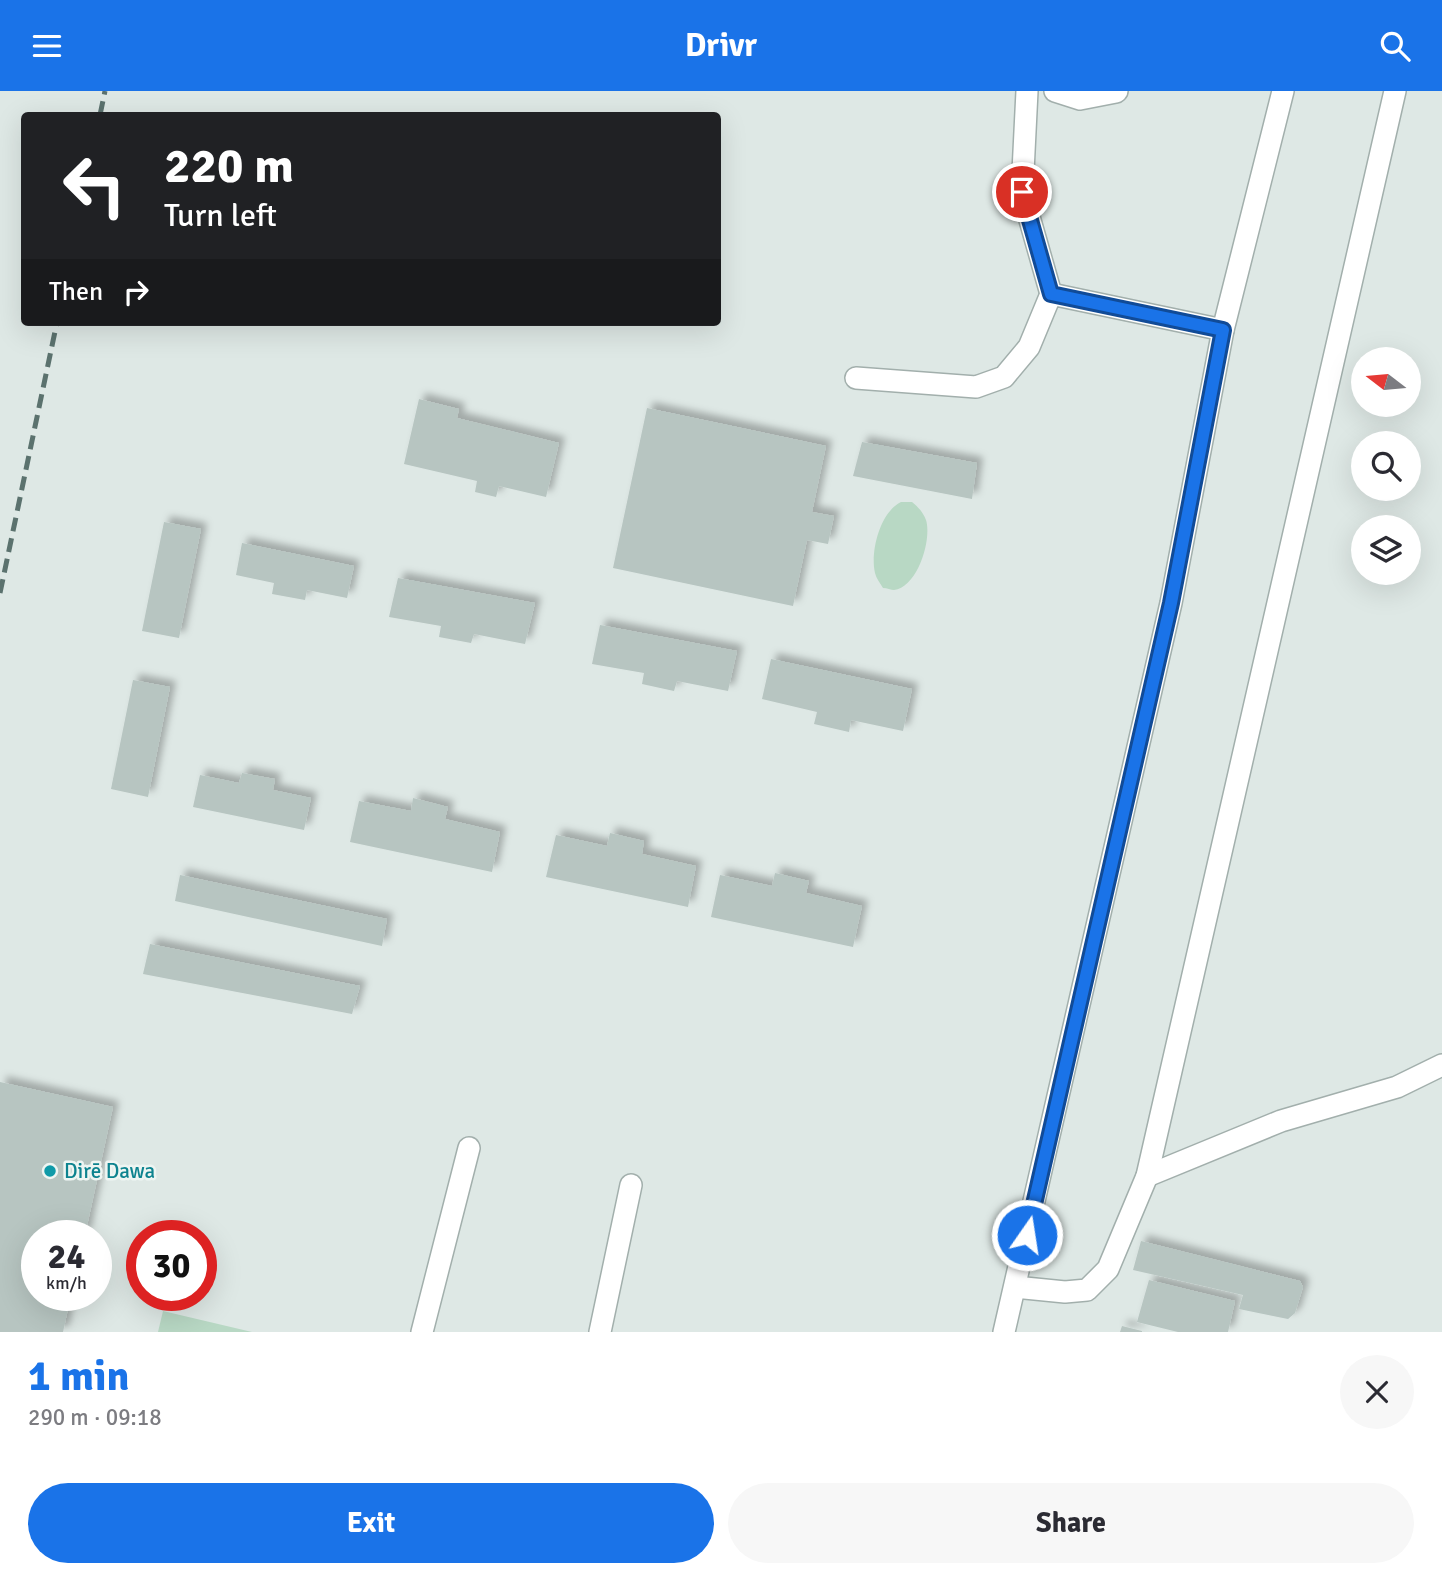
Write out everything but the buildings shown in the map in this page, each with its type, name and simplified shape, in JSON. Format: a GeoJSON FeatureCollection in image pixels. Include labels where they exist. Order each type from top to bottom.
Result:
{"type":"FeatureCollection","features":[{"type":"Feature","properties":{"kind":"street"},"geometry":{"type":"LineString","coordinates":[[856,378],[976,387],[1004,377],[1030,347],[1051,294],[1022,192],[1027,91]]}},
{"type":"Feature","properties":{"kind":"street"},"geometry":{"type":"LineString","coordinates":[[1055,91],[1080,99],[1117,91]]}},
{"type":"Feature","properties":{"kind":"street"},"geometry":{"type":"LineString","coordinates":[[1004,1332],[1171,603],[1223,330],[1283,91]]}},
{"type":"Feature","properties":{"kind":"street"},"geometry":{"type":"LineString","coordinates":[[1015,1287],[1065,1292],[1087,1290],[1108,1269],[1147,1176],[1395,91]]}},
{"type":"Feature","properties":{"kind":"street"},"geometry":{"type":"LineString","coordinates":[[1051,294],[1223,330]]}},
{"type":"Feature","properties":{"kind":"street"},"geometry":{"type":"LineString","coordinates":[[1147,1176],[1281,1121],[1397,1087],[1442,1065]]}},
{"type":"Feature","properties":{"kind":"street"},"geometry":{"type":"LineString","coordinates":[[423,1329],[469,1148]]}},
{"type":"Feature","properties":{"kind":"street"},"geometry":{"type":"LineString","coordinates":[[600,1332],[631,1185]]}},
{"type":"Feature","properties":{"kind":"green space"},"geometry":{"type":"Polygon","coordinates":[[[901,502],[912,502],[922,512],[926,520],[927,539],[916,572],[903,587],[893,590],[883,588],[877,579],[874,554],[882,523],[887,514],[901,502]]]}},
{"type":"Feature","properties":{"kind":"green space"},"geometry":{"type":"Polygon","coordinates":[[[163,1311],[252,1332],[158,1332],[163,1311]]]}},
{"type":"Feature","properties":{"kind":"railway"},"geometry":{"type":"LineString","coordinates":[[101,112],[105,91]]}},
{"type":"Feature","properties":{"kind":"railway"},"geometry":{"type":"LineString","coordinates":[[0,593],[56,326]]}},
{"type":"Feature","properties":{"kind":"place","name":"Dirē Dawa"},"geometry":{"type":"Point","coordinates":[50,1171]}},
{"type":"Feature","properties":{"kind":"route"},"geometry":{"type":"LineString","coordinates":[[1022,192],[1051,294],[1223,330],[1171,603],[1027,1235]]}}]}
